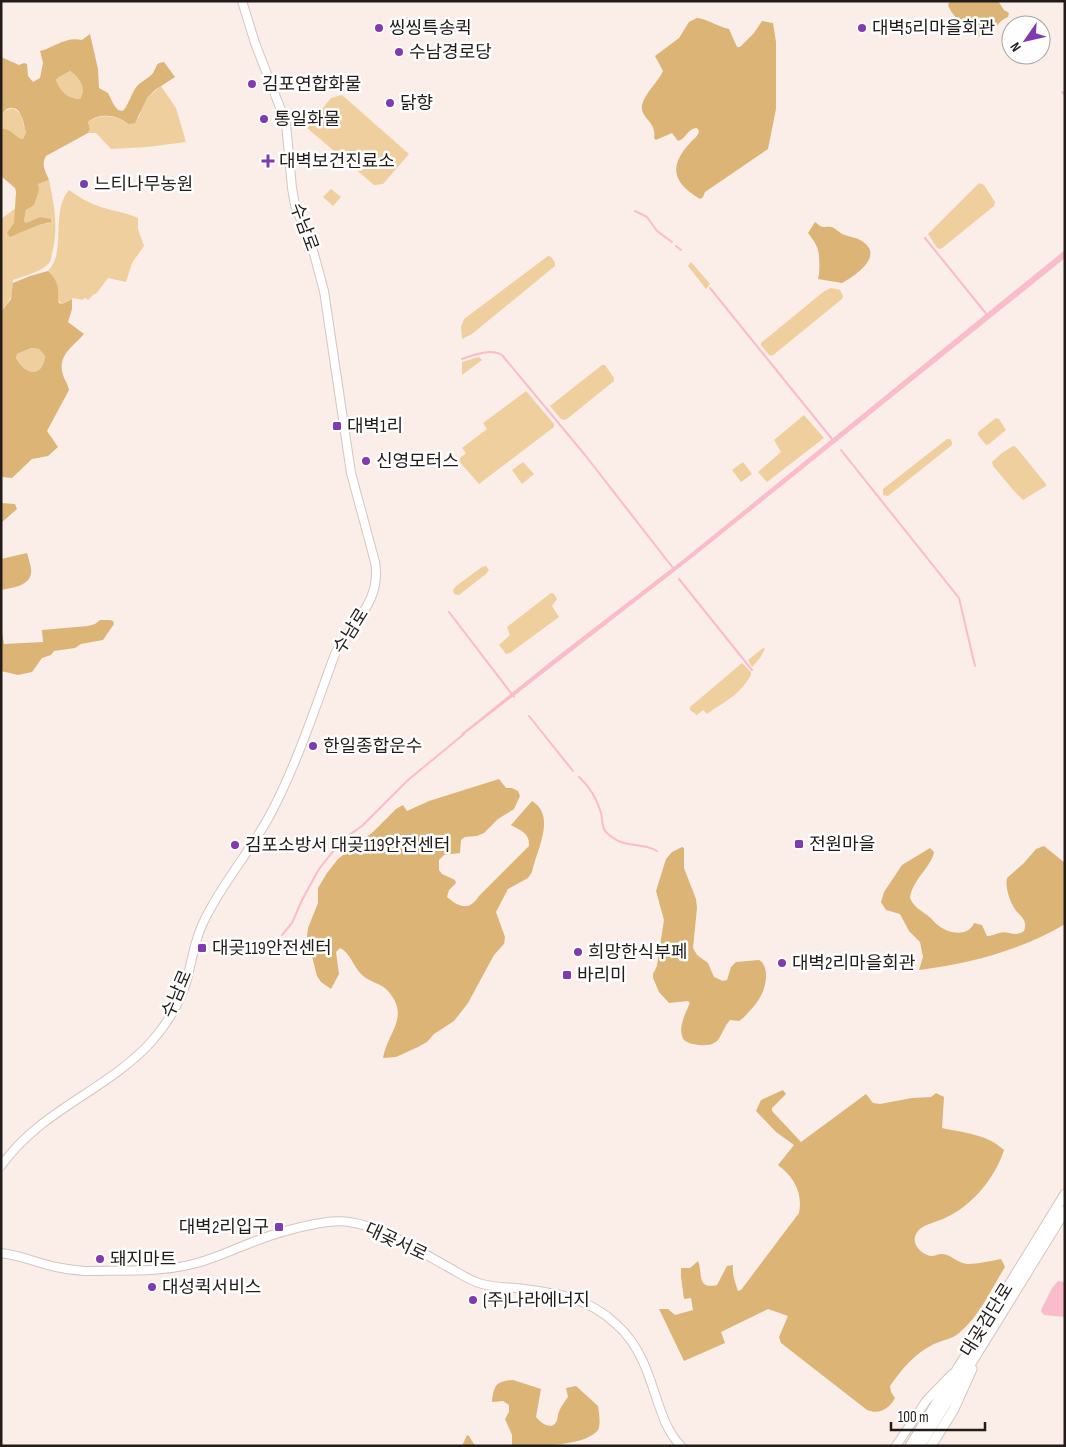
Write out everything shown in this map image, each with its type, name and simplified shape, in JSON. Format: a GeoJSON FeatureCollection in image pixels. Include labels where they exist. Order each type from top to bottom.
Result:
{"type":"FeatureCollection","features":[{"type":"Feature","properties":{"kind":"main road","name":"대곶검단로"},"geometry":{"type":"LineString","coordinates":[[910,1446],[1065,1194]]}},
{"type":"Feature","properties":{"kind":"main road","name":"대곶검단로"},"geometry":{"type":"LineString","coordinates":[[920,1446],[1065,1211]]}},
{"type":"Feature","properties":{"kind":"main road"},"geometry":{"type":"LineString","coordinates":[[931,1446],[963,1391],[979,1349]]}},
{"type":"Feature","properties":{"kind":"street","name":"수남로"},"geometry":{"type":"LineString","coordinates":[[1,1166],[18,1144],[38,1125],[120,1071],[151,1042],[162,1028],[186,983],[202,923],[269,816],[288,775],[335,654],[372,597],[376,584],[375,562],[350,473],[324,291],[314,254],[295,205],[286,123],[255,43],[242,1]]}},
{"type":"Feature","properties":{"kind":"street","name":"대곶서로"},"geometry":{"type":"LineString","coordinates":[[1,1253],[20,1256],[56,1267],[77,1270],[166,1269],[213,1258],[255,1241],[299,1227],[344,1221],[366,1226],[397,1239],[480,1283],[552,1292],[574,1297],[601,1312],[617,1324],[638,1352],[648,1372],[666,1426],[681,1446]]}},
{"type":"Feature","properties":{"kind":"street"},"geometry":{"type":"LineString","coordinates":[[896,1446],[926,1401],[958,1367]]}},
{"type":"Feature","properties":{"kind":"shaded area"},"geometry":{"type":"Polygon","coordinates":[[[951,1],[998,1],[1004,10],[1009,13],[1008,15],[1001,15],[1001,21],[990,34],[977,36],[973,35],[958,22],[948,4],[951,1]]]}},
{"type":"Feature","properties":{"kind":"shaded area"},"geometry":{"type":"Polygon","coordinates":[[[697,18],[729,29],[737,47],[740,47],[754,33],[762,21],[773,23],[776,42],[776,109],[768,149],[705,192],[700,199],[679,181],[676,167],[683,152],[699,131],[697,128],[694,128],[678,141],[672,133],[656,140],[653,128],[642,110],[646,96],[663,71],[655,56],[679,38],[689,22],[697,18]]]}},
{"type":"Feature","properties":{"kind":"shaded area"},"geometry":{"type":"Polygon","coordinates":[[[90,34],[98,69],[99,88],[108,93],[118,110],[123,111],[137,86],[151,75],[159,63],[164,62],[175,77],[155,90],[147,98],[135,123],[128,124],[119,118],[109,116],[98,117],[88,122],[90,129],[88,133],[46,156],[44,165],[49,180],[38,184],[39,190],[34,205],[26,210],[24,221],[26,223],[40,217],[51,219],[51,222],[10,237],[7,233],[14,223],[16,192],[15,188],[1,176],[1,129],[7,130],[23,139],[26,133],[22,117],[17,110],[8,108],[1,116],[1,57],[19,65],[27,64],[28,76],[33,82],[40,78],[43,63],[40,51],[71,39],[82,40],[90,34]],[[70,71],[56,80],[65,94],[72,98],[80,99],[83,91],[81,83],[70,71]]]}},
{"type":"Feature","properties":{"kind":"shaded area"},"geometry":{"type":"Polygon","coordinates":[[[70,71],[81,83],[83,91],[80,99],[72,98],[65,94],[56,80],[70,71]]]}},
{"type":"Feature","properties":{"kind":"shaded area"},"geometry":{"type":"Polygon","coordinates":[[[161,86],[176,108],[186,142],[111,149],[96,133],[88,133],[90,129],[88,122],[98,117],[114,117],[128,124],[139,117],[143,103],[161,86]]]}},
{"type":"Feature","properties":{"kind":"shaded area"},"geometry":{"type":"Polygon","coordinates":[[[342,95],[409,154],[383,184],[374,185],[307,128],[331,98],[342,95]]]}},
{"type":"Feature","properties":{"kind":"shaded area"},"geometry":{"type":"Polygon","coordinates":[[[13,108],[21,114],[26,133],[23,139],[1,129],[1,116],[4,111],[13,108]]]}},
{"type":"Feature","properties":{"kind":"shaded area"},"geometry":{"type":"Polygon","coordinates":[[[49,180],[55,225],[54,244],[50,261],[42,269],[13,280],[9,301],[1,312],[1,219],[16,208],[15,235],[49,223],[40,217],[26,223],[24,217],[38,184],[49,180]]]}},
{"type":"Feature","properties":{"kind":"shaded area"},"geometry":{"type":"Polygon","coordinates":[[[979,183],[984,185],[995,202],[994,206],[941,249],[937,248],[928,234],[979,183]]]}},
{"type":"Feature","properties":{"kind":"shaded area"},"geometry":{"type":"Polygon","coordinates":[[[331,189],[341,197],[333,206],[323,197],[331,189]]]}},
{"type":"Feature","properties":{"kind":"shaded area"},"geometry":{"type":"Polygon","coordinates":[[[69,190],[103,208],[138,218],[138,229],[144,246],[132,263],[126,282],[108,278],[96,294],[88,300],[85,298],[82,300],[73,298],[62,304],[58,300],[55,281],[48,271],[54,263],[57,253],[60,209],[63,199],[69,190]]]}},
{"type":"Feature","properties":{"kind":"shaded area"},"geometry":{"type":"Polygon","coordinates":[[[815,222],[820,226],[833,228],[860,240],[867,246],[870,252],[870,258],[861,270],[842,283],[818,279],[818,250],[808,233],[815,222]]]}},
{"type":"Feature","properties":{"kind":"shaded area"},"geometry":{"type":"Polygon","coordinates":[[[1065,250],[1065,258],[693,557],[475,726],[463,735],[461,734],[559,655],[684,559],[1065,250]]]}},
{"type":"Feature","properties":{"kind":"shaded area"},"geometry":{"type":"Polygon","coordinates":[[[548,256],[553,260],[555,266],[472,334],[462,339],[461,327],[464,319],[548,256]]]}},
{"type":"Feature","properties":{"kind":"shaded area"},"geometry":{"type":"Polygon","coordinates":[[[691,262],[710,284],[706,289],[688,266],[691,262]]]}},
{"type":"Feature","properties":{"kind":"shaded area"},"geometry":{"type":"Polygon","coordinates":[[[48,271],[50,273],[57,285],[59,303],[62,304],[72,299],[72,309],[68,322],[84,334],[67,352],[62,362],[63,375],[69,390],[47,431],[58,447],[48,456],[32,459],[12,478],[1,477],[1,312],[11,299],[13,283],[48,271]],[[31,348],[17,354],[16,358],[28,371],[37,371],[43,363],[45,356],[39,349],[31,348]]]}},
{"type":"Feature","properties":{"kind":"shaded area"},"geometry":{"type":"Polygon","coordinates":[[[831,288],[840,290],[843,296],[842,299],[772,356],[769,355],[761,343],[823,292],[831,288]]]}},
{"type":"Feature","properties":{"kind":"shaded area"},"geometry":{"type":"Polygon","coordinates":[[[31,348],[39,349],[45,356],[40,368],[33,372],[24,368],[16,358],[17,354],[31,348]]]}},
{"type":"Feature","properties":{"kind":"shaded area"},"geometry":{"type":"Polygon","coordinates":[[[479,357],[482,360],[462,375],[462,362],[479,357]]]}},
{"type":"Feature","properties":{"kind":"shaded area"},"geometry":{"type":"Polygon","coordinates":[[[602,365],[605,365],[614,381],[567,419],[561,419],[550,406],[602,365]]]}},
{"type":"Feature","properties":{"kind":"shaded area"},"geometry":{"type":"Polygon","coordinates":[[[526,391],[554,424],[554,427],[479,484],[458,460],[466,453],[462,448],[487,429],[483,423],[526,391]]]}},
{"type":"Feature","properties":{"kind":"shaded area"},"geometry":{"type":"Polygon","coordinates":[[[804,415],[824,438],[767,482],[758,472],[781,452],[774,440],[804,415]]]}},
{"type":"Feature","properties":{"kind":"shaded area"},"geometry":{"type":"Polygon","coordinates":[[[996,418],[999,419],[1006,430],[986,445],[978,435],[978,432],[996,418]]]}},
{"type":"Feature","properties":{"kind":"shaded area"},"geometry":{"type":"Polygon","coordinates":[[[947,439],[950,439],[952,445],[888,496],[883,495],[883,489],[947,439]]]}},
{"type":"Feature","properties":{"kind":"shaded area"},"geometry":{"type":"Polygon","coordinates":[[[1013,446],[1016,447],[1046,484],[1046,486],[1023,500],[993,466],[992,462],[1013,446]]]}},
{"type":"Feature","properties":{"kind":"shaded area"},"geometry":{"type":"Polygon","coordinates":[[[523,462],[534,474],[522,484],[512,470],[523,462]]]}},
{"type":"Feature","properties":{"kind":"shaded area"},"geometry":{"type":"Polygon","coordinates":[[[743,462],[752,474],[741,482],[732,470],[743,462]]]}},
{"type":"Feature","properties":{"kind":"shaded area"},"geometry":{"type":"Polygon","coordinates":[[[1,503],[15,504],[17,509],[1,523],[1,503]]]}},
{"type":"Feature","properties":{"kind":"shaded area"},"geometry":{"type":"Polygon","coordinates":[[[27,553],[31,568],[30,577],[24,584],[1,590],[1,559],[27,553]]]}},
{"type":"Feature","properties":{"kind":"shaded area"},"geometry":{"type":"Polygon","coordinates":[[[486,566],[489,570],[486,574],[459,595],[454,594],[453,590],[456,586],[486,566]]]}},
{"type":"Feature","properties":{"kind":"shaded area"},"geometry":{"type":"Polygon","coordinates":[[[551,593],[557,599],[552,606],[559,617],[506,654],[499,645],[510,635],[507,627],[551,593]]]}},
{"type":"Feature","properties":{"kind":"shaded area"},"geometry":{"type":"Polygon","coordinates":[[[100,620],[110,620],[114,624],[103,640],[81,644],[75,648],[54,651],[51,655],[42,658],[32,672],[18,675],[1,671],[1,627],[4,644],[43,642],[42,630],[88,626],[100,620]]]}},
{"type":"Feature","properties":{"kind":"shaded area"},"geometry":{"type":"Polygon","coordinates":[[[763,648],[765,649],[760,658],[752,667],[748,660],[763,648]]]}},
{"type":"Feature","properties":{"kind":"shaded area"},"geometry":{"type":"Polygon","coordinates":[[[742,663],[751,672],[751,675],[737,693],[707,714],[703,710],[697,715],[690,710],[690,707],[742,663]]]}},
{"type":"Feature","properties":{"kind":"shaded area"},"geometry":{"type":"Polygon","coordinates":[[[499,779],[506,788],[518,791],[520,796],[514,809],[498,819],[484,833],[465,837],[461,840],[460,853],[444,855],[439,860],[439,870],[442,874],[455,880],[456,883],[449,890],[447,897],[456,904],[468,906],[472,904],[529,846],[526,835],[511,825],[532,801],[539,807],[543,815],[544,825],[532,872],[528,878],[508,889],[496,912],[505,937],[504,944],[494,955],[468,1003],[454,1021],[418,1047],[396,1057],[383,1058],[398,1017],[395,1000],[388,991],[362,975],[347,953],[340,948],[336,952],[339,974],[331,989],[321,982],[317,976],[307,937],[308,928],[318,903],[318,888],[338,859],[373,832],[396,809],[403,805],[407,811],[429,801],[499,779]]]}},
{"type":"Feature","properties":{"kind":"shaded area"},"geometry":{"type":"Polygon","coordinates":[[[1044,846],[1065,863],[1065,924],[1031,941],[976,960],[919,970],[923,957],[920,942],[909,931],[900,914],[886,910],[881,902],[884,892],[902,865],[930,848],[934,852],[930,863],[914,885],[910,898],[917,908],[943,929],[958,933],[968,931],[974,923],[982,925],[987,936],[1002,932],[1017,934],[1024,931],[1025,923],[1010,900],[1007,878],[1036,849],[1044,846]]]}},
{"type":"Feature","properties":{"kind":"shaded area"},"geometry":{"type":"Polygon","coordinates":[[[682,847],[684,848],[684,868],[696,899],[697,908],[693,948],[697,955],[708,963],[714,977],[723,981],[727,980],[731,967],[736,962],[759,960],[764,965],[766,973],[762,993],[751,1009],[739,1021],[730,1020],[716,1042],[707,1045],[693,1044],[684,1040],[681,1031],[690,1003],[688,1001],[669,1003],[659,992],[653,978],[657,966],[664,920],[656,891],[666,859],[672,852],[682,847]]]}},
{"type":"Feature","properties":{"kind":"shaded area"},"geometry":{"type":"Polygon","coordinates":[[[783,1090],[786,1094],[772,1108],[772,1111],[801,1142],[866,1094],[873,1103],[880,1104],[912,1098],[931,1097],[936,1093],[944,1097],[942,1128],[983,1137],[1004,1150],[995,1171],[973,1199],[955,1213],[918,1231],[915,1243],[927,1255],[945,1254],[967,1264],[1001,1259],[1005,1267],[973,1319],[959,1333],[927,1348],[904,1368],[890,1386],[895,1398],[887,1408],[880,1411],[867,1410],[781,1343],[779,1337],[788,1316],[768,1309],[721,1332],[725,1343],[684,1361],[659,1309],[668,1309],[675,1315],[693,1310],[691,1298],[684,1299],[681,1268],[690,1268],[698,1261],[703,1283],[710,1286],[717,1285],[727,1266],[733,1265],[733,1275],[738,1291],[741,1290],[799,1213],[800,1199],[796,1186],[789,1175],[778,1165],[794,1145],[776,1132],[756,1111],[761,1100],[783,1090]]]}},
{"type":"Feature","properties":{"kind":"shaded area"},"geometry":{"type":"Polygon","coordinates":[[[1058,1281],[1065,1282],[1065,1317],[1044,1315],[1041,1311],[1042,1308],[1052,1288],[1058,1281]]]}},
{"type":"Feature","properties":{"kind":"shaded area"},"geometry":{"type":"Polygon","coordinates":[[[513,1380],[541,1389],[536,1417],[549,1426],[554,1425],[556,1422],[558,1414],[568,1397],[566,1388],[576,1386],[598,1406],[600,1422],[598,1430],[591,1436],[571,1443],[512,1446],[512,1435],[505,1419],[509,1412],[509,1405],[503,1401],[492,1402],[496,1385],[513,1380]]]}},
{"type":"Feature","properties":{"kind":"shaded area"},"geometry":{"type":"Polygon","coordinates":[[[467,1435],[469,1436],[475,1446],[462,1446],[467,1435]]]}},
{"type":"Feature","properties":{"kind":"waterway"},"geometry":{"type":"LineString","coordinates":[[1062,92],[1065,95]]}},
{"type":"Feature","properties":{"kind":"waterway"},"geometry":{"type":"LineString","coordinates":[[635,211],[647,217],[657,231],[672,242]]}},
{"type":"Feature","properties":{"kind":"waterway"},"geometry":{"type":"LineString","coordinates":[[925,238],[988,316]]}},
{"type":"Feature","properties":{"kind":"waterway"},"geometry":{"type":"LineString","coordinates":[[676,246],[681,250]]}},
{"type":"Feature","properties":{"kind":"waterway"},"geometry":{"type":"LineString","coordinates":[[710,288],[832,439]]}},
{"type":"Feature","properties":{"kind":"waterway"},"geometry":{"type":"LineString","coordinates":[[462,359],[487,352],[502,355],[585,455],[673,568]]}},
{"type":"Feature","properties":{"kind":"waterway"},"geometry":{"type":"LineString","coordinates":[[841,450],[959,598],[975,666]]}},
{"type":"Feature","properties":{"kind":"waterway"},"geometry":{"type":"LineString","coordinates":[[679,579],[752,670]]}},
{"type":"Feature","properties":{"kind":"waterway"},"geometry":{"type":"LineString","coordinates":[[449,612],[514,697]]}},
{"type":"Feature","properties":{"kind":"waterway"},"geometry":{"type":"LineString","coordinates":[[529,716],[573,771]]}},
{"type":"Feature","properties":{"kind":"waterway"},"geometry":{"type":"LineString","coordinates":[[282,935],[292,923],[319,869],[342,840],[362,826],[408,780],[464,734]]}},
{"type":"Feature","properties":{"kind":"waterway"},"geometry":{"type":"LineString","coordinates":[[579,777],[587,785],[595,798],[601,813],[603,828],[606,832],[619,841],[644,846],[657,851]]}},
{"type":"Feature","properties":{"kind":"place","name":"씽씽특송퀵"},"geometry":{"type":"Point","coordinates":[379,28]}},
{"type":"Feature","properties":{"kind":"place","name":"대벽5리마을회관"},"geometry":{"type":"Point","coordinates":[862,28]}},
{"type":"Feature","properties":{"kind":"place","name":"수남경로당"},"geometry":{"type":"Point","coordinates":[399,52]}},
{"type":"Feature","properties":{"kind":"place","name":"김포연합화물"},"geometry":{"type":"Point","coordinates":[252,84]}},
{"type":"Feature","properties":{"kind":"place","name":"닭향"},"geometry":{"type":"Point","coordinates":[390,103]}},
{"type":"Feature","properties":{"kind":"place","name":"통일화물"},"geometry":{"type":"Point","coordinates":[264,119]}},
{"type":"Feature","properties":{"kind":"place","name":"대벽보건진료소"},"geometry":{"type":"Point","coordinates":[268,161]}},
{"type":"Feature","properties":{"kind":"place","name":"느티나무농원"},"geometry":{"type":"Point","coordinates":[84,184]}},
{"type":"Feature","properties":{"kind":"place","name":"대벽1리"},"geometry":{"type":"Point","coordinates":[337,426]}},
{"type":"Feature","properties":{"kind":"place","name":"신영모터스"},"geometry":{"type":"Point","coordinates":[366,461]}},
{"type":"Feature","properties":{"kind":"place","name":"한일종합운수"},"geometry":{"type":"Point","coordinates":[313,746]}},
{"type":"Feature","properties":{"kind":"place","name":"전원마을"},"geometry":{"type":"Point","coordinates":[799,844]}},
{"type":"Feature","properties":{"kind":"place","name":"김포소방서 대곶119안전센터"},"geometry":{"type":"Point","coordinates":[235,845]}},
{"type":"Feature","properties":{"kind":"place","name":"대곶119안전센터"},"geometry":{"type":"Point","coordinates":[202,948]}},
{"type":"Feature","properties":{"kind":"place","name":"희망한식부페"},"geometry":{"type":"Point","coordinates":[578,952]}},
{"type":"Feature","properties":{"kind":"place","name":"대벽2리마을회관"},"geometry":{"type":"Point","coordinates":[782,963]}},
{"type":"Feature","properties":{"kind":"place","name":"바리미"},"geometry":{"type":"Point","coordinates":[567,975]}},
{"type":"Feature","properties":{"kind":"place","name":"대벽2리입구"},"geometry":{"type":"Point","coordinates":[279,1227]}},
{"type":"Feature","properties":{"kind":"place","name":"돼지마트"},"geometry":{"type":"Point","coordinates":[100,1259]}},
{"type":"Feature","properties":{"kind":"place","name":"대성퀵서비스"},"geometry":{"type":"Point","coordinates":[152,1287]}},
{"type":"Feature","properties":{"kind":"place","name":"(주)나라에너지"},"geometry":{"type":"Point","coordinates":[473,1300]}}]}
